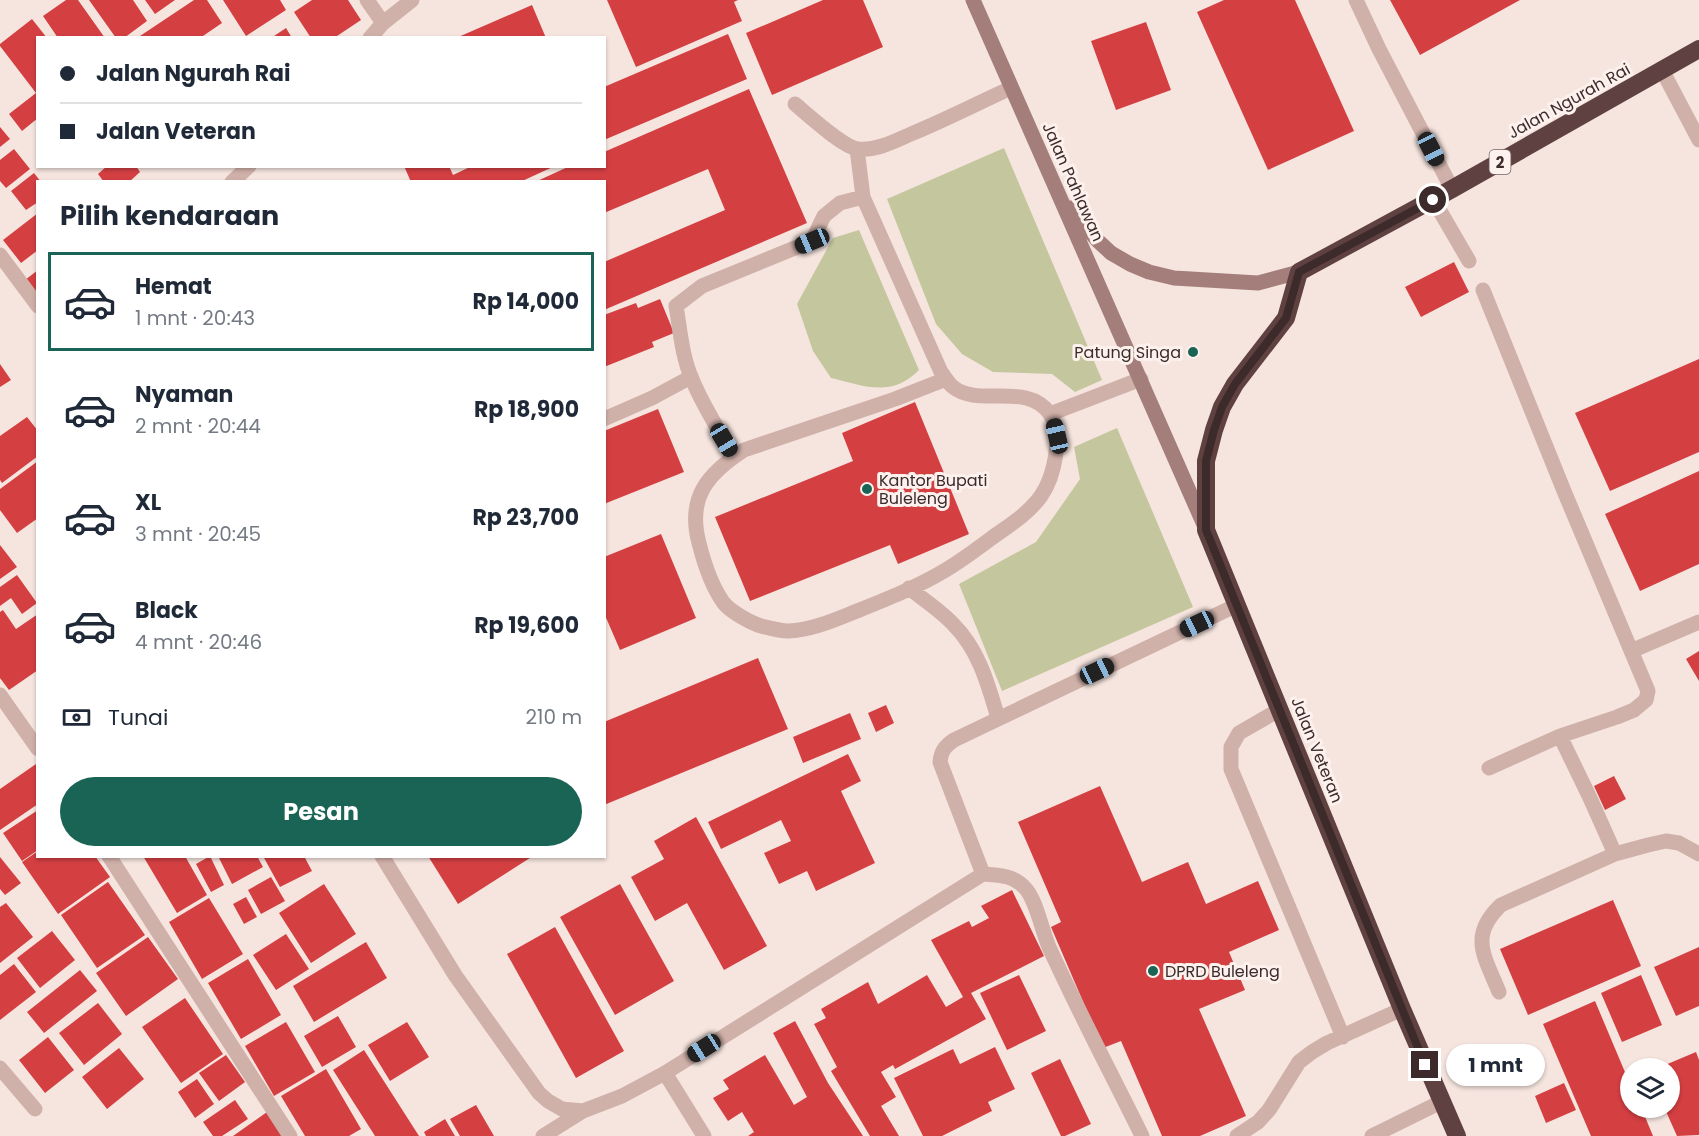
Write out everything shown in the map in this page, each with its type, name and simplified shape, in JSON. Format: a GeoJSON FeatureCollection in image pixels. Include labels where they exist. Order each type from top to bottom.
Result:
{"type":"FeatureCollection","features":[{"type":"Feature","properties":{"kind":"highway","name":"Jalan Ngurah Rai"},"geometry":{"type":"LineString","coordinates":[[1299,272],[1433,200],[1699,49]]}},
{"type":"Feature","properties":{"kind":"highway"},"geometry":{"type":"LineString","coordinates":[[1206,530],[1206,461],[1222,407],[1235,384],[1286,318],[1299,272]]}},
{"type":"Feature","properties":{"kind":"highway","name":"Jalan Veteran"},"geometry":{"type":"LineString","coordinates":[[1206,530],[1456,1136]]}},
{"type":"Feature","properties":{"kind":"main road","name":"Jalan Pahlawan"},"geometry":{"type":"LineString","coordinates":[[973,0],[1141,379]]}},
{"type":"Feature","properties":{"kind":"main road","name":"Jalan Ngurah Rai"},"geometry":{"type":"LineString","coordinates":[[1058,192],[1097,240],[1111,253],[1149,272],[1174,278],[1258,282],[1299,272]]}},
{"type":"Feature","properties":{"kind":"main road","name":"Jalan Veteran"},"geometry":{"type":"LineString","coordinates":[[1141,379],[1206,530]]}},
{"type":"Feature","properties":{"kind":"street"},"geometry":{"type":"LineString","coordinates":[[367,0],[383,23]]}},
{"type":"Feature","properties":{"kind":"street"},"geometry":{"type":"LineString","coordinates":[[372,36],[383,23],[412,0]]}},
{"type":"Feature","properties":{"kind":"street"},"geometry":{"type":"LineString","coordinates":[[1356,0],[1452,189]]}},
{"type":"Feature","properties":{"kind":"street"},"geometry":{"type":"LineString","coordinates":[[1662,70],[1699,140]]}},
{"type":"Feature","properties":{"kind":"street"},"geometry":{"type":"LineString","coordinates":[[795,104],[836,137],[857,149],[872,148],[893,142],[1011,88]]}},
{"type":"Feature","properties":{"kind":"street"},"geometry":{"type":"LineString","coordinates":[[857,149],[863,197],[946,379],[952,386],[966,393],[1030,399],[1038,402],[1050,414],[1057,436],[1054,468],[1042,494],[1032,507],[944,571],[820,625],[788,631],[760,626],[723,603],[702,555],[695,530],[695,514],[696,501],[724,463],[744,450],[895,399],[946,379]]}},
{"type":"Feature","properties":{"kind":"street"},"geometry":{"type":"LineString","coordinates":[[234,180],[247,168]]}},
{"type":"Feature","properties":{"kind":"street"},"geometry":{"type":"LineString","coordinates":[[734,456],[691,377],[680,336],[676,306],[702,286],[812,241],[824,216],[840,202],[863,197]]}},
{"type":"Feature","properties":{"kind":"street"},"geometry":{"type":"LineString","coordinates":[[1433,200],[1469,261]]}},
{"type":"Feature","properties":{"kind":"street"},"geometry":{"type":"LineString","coordinates":[[0,255],[36,303]]}},
{"type":"Feature","properties":{"kind":"street"},"geometry":{"type":"LineString","coordinates":[[1484,290],[1559,480],[1648,691],[1646,700],[1634,710],[1560,736],[1489,768]]}},
{"type":"Feature","properties":{"kind":"street"},"geometry":{"type":"LineString","coordinates":[[606,418],[652,398],[691,377]]}},
{"type":"Feature","properties":{"kind":"street"},"geometry":{"type":"LineString","coordinates":[[1050,414],[1141,379]]}},
{"type":"Feature","properties":{"kind":"street"},"geometry":{"type":"LineString","coordinates":[[909,588],[953,624],[973,649],[986,679],[998,718]]}},
{"type":"Feature","properties":{"kind":"street"},"geometry":{"type":"LineString","coordinates":[[983,874],[940,762],[945,747],[954,740],[998,718],[1237,605]]}},
{"type":"Feature","properties":{"kind":"street"},"geometry":{"type":"LineString","coordinates":[[1631,651],[1699,622]]}},
{"type":"Feature","properties":{"kind":"street"},"geometry":{"type":"LineString","coordinates":[[0,695],[36,746]]}},
{"type":"Feature","properties":{"kind":"street"},"geometry":{"type":"LineString","coordinates":[[1279,710],[1239,733],[1231,747],[1231,769],[1343,1037]]}},
{"type":"Feature","properties":{"kind":"street"},"geometry":{"type":"LineString","coordinates":[[1560,736],[1614,854]]}},
{"type":"Feature","properties":{"kind":"street"},"geometry":{"type":"LineString","coordinates":[[1499,993],[1482,948],[1481,937],[1485,924],[1501,905],[1614,854],[1666,841],[1679,843],[1699,854]]}},
{"type":"Feature","properties":{"kind":"street"},"geometry":{"type":"LineString","coordinates":[[110,858],[290,1136]]}},
{"type":"Feature","properties":{"kind":"street"},"geometry":{"type":"LineString","coordinates":[[383,858],[455,975],[539,1093],[562,1109],[583,1111]]}},
{"type":"Feature","properties":{"kind":"street"},"geometry":{"type":"LineString","coordinates":[[543,1136],[583,1111],[622,1096],[665,1073],[983,874],[1007,875],[1027,889],[1048,944],[1142,1136]]}},
{"type":"Feature","properties":{"kind":"street"},"geometry":{"type":"LineString","coordinates":[[1237,1136],[1258,1122],[1269,1110],[1299,1062],[1327,1043],[1402,1009]]}},
{"type":"Feature","properties":{"kind":"street"},"geometry":{"type":"LineString","coordinates":[[0,1068],[35,1109]]}},
{"type":"Feature","properties":{"kind":"street"},"geometry":{"type":"LineString","coordinates":[[665,1073],[704,1136]]}},
{"type":"Feature","properties":{"kind":"street"},"geometry":{"type":"LineString","coordinates":[[1372,1136],[1441,1102]]}},
{"type":"Feature","properties":{"kind":"green space"},"geometry":{"type":"Polygon","coordinates":[[[1004,148],[1102,380],[1075,392],[1052,374],[993,372],[962,354],[936,324],[887,199],[1004,148]]]}},
{"type":"Feature","properties":{"kind":"green space"},"geometry":{"type":"Polygon","coordinates":[[[859,230],[919,370],[909,379],[888,387],[877,388],[831,378],[813,351],[797,304],[833,238],[859,230]]]}},
{"type":"Feature","properties":{"kind":"green space"},"geometry":{"type":"Polygon","coordinates":[[[1117,428],[1193,607],[1002,691],[959,584],[1036,542],[1080,479],[1074,447],[1117,428]]]}},
{"type":"Feature","properties":{"kind":"building"},"geometry":{"type":"Polygon","coordinates":[[[66,0],[78,0],[104,36],[57,36],[43,16],[66,0]]]}},
{"type":"Feature","properties":{"kind":"building"},"geometry":{"type":"Polygon","coordinates":[[[89,0],[133,0],[147,21],[127,36],[115,36],[89,0]]]}},
{"type":"Feature","properties":{"kind":"building"},"geometry":{"type":"Polygon","coordinates":[[[145,0],[175,0],[155,14],[145,0]]]}},
{"type":"Feature","properties":{"kind":"building"},"geometry":{"type":"Polygon","coordinates":[[[194,0],[207,0],[222,23],[203,36],[140,36],[194,0]]]}},
{"type":"Feature","properties":{"kind":"building"},"geometry":{"type":"Polygon","coordinates":[[[223,0],[280,0],[286,10],[246,36],[223,0]]]}},
{"type":"Feature","properties":{"kind":"building"},"geometry":{"type":"Polygon","coordinates":[[[312,0],[348,0],[361,20],[337,36],[310,36],[294,12],[312,0]]]}},
{"type":"Feature","properties":{"kind":"building"},"geometry":{"type":"Polygon","coordinates":[[[607,0],[738,0],[734,2],[742,21],[636,67],[607,0]]]}},
{"type":"Feature","properties":{"kind":"building"},"geometry":{"type":"Polygon","coordinates":[[[823,0],[863,0],[883,47],[772,95],[746,33],[823,0]]]}},
{"type":"Feature","properties":{"kind":"building"},"geometry":{"type":"Polygon","coordinates":[[[1224,0],[1295,0],[1354,131],[1268,170],[1197,12],[1224,0]]]}},
{"type":"Feature","properties":{"kind":"building"},"geometry":{"type":"Polygon","coordinates":[[[1390,0],[1520,0],[1420,55],[1390,0]]]}},
{"type":"Feature","properties":{"kind":"building"},"geometry":{"type":"Polygon","coordinates":[[[532,5],[545,36],[461,36],[532,5]]]}},
{"type":"Feature","properties":{"kind":"building"},"geometry":{"type":"Polygon","coordinates":[[[32,19],[45,36],[36,36],[36,93],[0,46],[32,19]]]}},
{"type":"Feature","properties":{"kind":"building"},"geometry":{"type":"Polygon","coordinates":[[[1146,22],[1171,90],[1116,110],[1091,41],[1146,22]]]}},
{"type":"Feature","properties":{"kind":"building"},"geometry":{"type":"Polygon","coordinates":[[[286,28],[291,36],[274,36],[286,28]]]}},
{"type":"Feature","properties":{"kind":"building"},"geometry":{"type":"Polygon","coordinates":[[[728,34],[747,79],[606,139],[606,86],[728,34]]]}},
{"type":"Feature","properties":{"kind":"building"},"geometry":{"type":"Polygon","coordinates":[[[749,89],[807,223],[606,309],[606,261],[725,210],[708,169],[606,212],[606,180],[539,180],[566,168],[606,168],[606,151],[749,89]]]}},
{"type":"Feature","properties":{"kind":"building"},"geometry":{"type":"Polygon","coordinates":[[[36,93],[36,120],[22,131],[9,114],[36,93]]]}},
{"type":"Feature","properties":{"kind":"building"},"geometry":{"type":"Polygon","coordinates":[[[0,127],[10,139],[0,147],[0,127]]]}},
{"type":"Feature","properties":{"kind":"building"},"geometry":{"type":"Polygon","coordinates":[[[14,149],[30,169],[6,188],[0,181],[0,160],[14,149]]]}},
{"type":"Feature","properties":{"kind":"building"},"geometry":{"type":"Polygon","coordinates":[[[105,168],[137,168],[140,172],[131,180],[102,180],[98,174],[105,168]]]}},
{"type":"Feature","properties":{"kind":"building"},"geometry":{"type":"Polygon","coordinates":[[[405,168],[450,168],[453,175],[468,168],[551,168],[524,180],[410,180],[405,168]]]}},
{"type":"Feature","properties":{"kind":"building"},"geometry":{"type":"Polygon","coordinates":[[[34,173],[39,180],[36,180],[36,203],[26,210],[11,191],[34,173]]]}},
{"type":"Feature","properties":{"kind":"building"},"geometry":{"type":"Polygon","coordinates":[[[36,215],[36,252],[21,263],[3,240],[36,215]]]}},
{"type":"Feature","properties":{"kind":"building"},"geometry":{"type":"Polygon","coordinates":[[[1454,262],[1469,292],[1421,317],[1405,287],[1454,262]]]}},
{"type":"Feature","properties":{"kind":"building"},"geometry":{"type":"Polygon","coordinates":[[[36,272],[36,293],[25,280],[36,272]]]}},
{"type":"Feature","properties":{"kind":"building"},"geometry":{"type":"Polygon","coordinates":[[[660,299],[674,333],[652,342],[654,347],[606,366],[606,314],[636,303],[638,308],[660,299]]]}},
{"type":"Feature","properties":{"kind":"building"},"geometry":{"type":"Polygon","coordinates":[[[1699,359],[1699,452],[1610,491],[1575,413],[1699,359]]]}},
{"type":"Feature","properties":{"kind":"building"},"geometry":{"type":"Polygon","coordinates":[[[0,364],[11,380],[0,387],[0,364]]]}},
{"type":"Feature","properties":{"kind":"building","name":"Kantor Bupati Buleleng"},"geometry":{"type":"Polygon","coordinates":[[[915,402],[969,534],[898,564],[890,545],[750,601],[715,517],[853,461],[842,433],[915,402]]]}},
{"type":"Feature","properties":{"kind":"building"},"geometry":{"type":"Polygon","coordinates":[[[658,409],[684,472],[606,503],[606,430],[658,409]]]}},
{"type":"Feature","properties":{"kind":"building"},"geometry":{"type":"Polygon","coordinates":[[[27,417],[36,428],[36,458],[2,483],[0,480],[0,436],[27,417]]]}},
{"type":"Feature","properties":{"kind":"building"},"geometry":{"type":"Polygon","coordinates":[[[36,462],[36,519],[17,533],[0,510],[0,489],[36,462]]]}},
{"type":"Feature","properties":{"kind":"building"},"geometry":{"type":"Polygon","coordinates":[[[1699,471],[1699,564],[1640,591],[1605,514],[1699,471]]]}},
{"type":"Feature","properties":{"kind":"building"},"geometry":{"type":"Polygon","coordinates":[[[661,534],[696,618],[620,650],[606,618],[606,556],[661,534]]]}},
{"type":"Feature","properties":{"kind":"building"},"geometry":{"type":"Polygon","coordinates":[[[0,545],[17,567],[0,579],[0,545]]]}},
{"type":"Feature","properties":{"kind":"building"},"geometry":{"type":"Polygon","coordinates":[[[17,575],[36,604],[22,614],[11,598],[0,606],[0,587],[17,575]]]}},
{"type":"Feature","properties":{"kind":"building"},"geometry":{"type":"Polygon","coordinates":[[[3,610],[16,629],[36,615],[36,671],[9,690],[0,678],[0,612],[3,610]]]}},
{"type":"Feature","properties":{"kind":"building"},"geometry":{"type":"Polygon","coordinates":[[[1699,651],[1699,681],[1686,659],[1699,651]]]}},
{"type":"Feature","properties":{"kind":"building"},"geometry":{"type":"Polygon","coordinates":[[[758,658],[788,729],[606,804],[606,721],[758,658]]]}},
{"type":"Feature","properties":{"kind":"building"},"geometry":{"type":"Polygon","coordinates":[[[886,705],[894,723],[876,732],[868,713],[886,705]]]}},
{"type":"Feature","properties":{"kind":"building"},"geometry":{"type":"Polygon","coordinates":[[[850,713],[861,739],[803,763],[793,737],[850,713]]]}},
{"type":"Feature","properties":{"kind":"building"},"geometry":{"type":"Polygon","coordinates":[[[848,754],[861,781],[841,791],[875,863],[816,891],[807,871],[779,884],[764,853],[791,841],[781,820],[721,849],[708,822],[848,754]]]}},
{"type":"Feature","properties":{"kind":"building"},"geometry":{"type":"Polygon","coordinates":[[[36,764],[36,805],[0,830],[0,789],[36,764]]]}},
{"type":"Feature","properties":{"kind":"building"},"geometry":{"type":"Polygon","coordinates":[[[1614,776],[1626,799],[1605,810],[1594,786],[1614,776]]]}},
{"type":"Feature","properties":{"kind":"building","name":"DPRD Buleleng"},"geometry":{"type":"Polygon","coordinates":[[[1100,786],[1142,882],[1188,862],[1206,904],[1258,881],[1279,930],[1229,952],[1245,990],[1199,1009],[1246,1116],[1200,1136],[1162,1136],[1121,1041],[1103,1048],[1051,927],[1061,922],[1018,822],[1100,786]]]}},
{"type":"Feature","properties":{"kind":"building"},"geometry":{"type":"Polygon","coordinates":[[[36,811],[36,851],[22,861],[3,833],[36,811]]]}},
{"type":"Feature","properties":{"kind":"building"},"geometry":{"type":"Polygon","coordinates":[[[696,817],[767,946],[724,970],[687,903],[655,921],[631,877],[664,859],[654,841],[696,817]]]}},
{"type":"Feature","properties":{"kind":"building"},"geometry":{"type":"Polygon","coordinates":[[[36,852],[36,858],[96,858],[110,877],[58,914],[22,862],[36,852]]]}},
{"type":"Feature","properties":{"kind":"building"},"geometry":{"type":"Polygon","coordinates":[[[0,857],[21,883],[5,895],[0,889],[0,857]]]}},
{"type":"Feature","properties":{"kind":"building"},"geometry":{"type":"Polygon","coordinates":[[[144,858],[186,858],[207,895],[177,913],[144,858]]]}},
{"type":"Feature","properties":{"kind":"building"},"geometry":{"type":"Polygon","coordinates":[[[211,858],[224,885],[211,892],[196,864],[211,858]]]}},
{"type":"Feature","properties":{"kind":"building"},"geometry":{"type":"Polygon","coordinates":[[[219,858],[258,858],[263,867],[232,884],[219,858]]]}},
{"type":"Feature","properties":{"kind":"building"},"geometry":{"type":"Polygon","coordinates":[[[264,858],[305,858],[312,871],[280,887],[264,858]]]}},
{"type":"Feature","properties":{"kind":"building"},"geometry":{"type":"Polygon","coordinates":[[[429,858],[530,858],[458,904],[429,858]]]}},
{"type":"Feature","properties":{"kind":"building"},"geometry":{"type":"Polygon","coordinates":[[[271,877],[285,901],[261,914],[248,890],[271,877]]]}},
{"type":"Feature","properties":{"kind":"building"},"geometry":{"type":"Polygon","coordinates":[[[108,882],[145,935],[97,968],[61,915],[108,882]]]}},
{"type":"Feature","properties":{"kind":"building"},"geometry":{"type":"Polygon","coordinates":[[[324,884],[356,934],[311,963],[279,913],[324,884]]]}},
{"type":"Feature","properties":{"kind":"building"},"geometry":{"type":"Polygon","coordinates":[[[620,884],[674,981],[615,1015],[560,917],[620,884]]]}},
{"type":"Feature","properties":{"kind":"building"},"geometry":{"type":"Polygon","coordinates":[[[1012,890],[1044,956],[971,993],[986,1019],[895,1069],[893,1065],[881,1072],[896,1097],[881,1106],[899,1136],[870,1136],[831,1071],[837,1067],[814,1024],[826,1018],[821,1009],[868,982],[878,1004],[927,975],[946,1007],[963,997],[931,940],[969,921],[972,927],[989,918],[981,906],[1012,890]]]}},
{"type":"Feature","properties":{"kind":"building"},"geometry":{"type":"Polygon","coordinates":[[[246,897],[257,917],[244,924],[233,904],[246,897]]]}},
{"type":"Feature","properties":{"kind":"building"},"geometry":{"type":"Polygon","coordinates":[[[209,898],[243,954],[202,979],[169,922],[209,898]]]}},
{"type":"Feature","properties":{"kind":"building"},"geometry":{"type":"Polygon","coordinates":[[[1613,900],[1641,966],[1528,1015],[1500,949],[1613,900]]]}},
{"type":"Feature","properties":{"kind":"building"},"geometry":{"type":"Polygon","coordinates":[[[6,903],[33,937],[0,963],[0,907],[6,903]]]}},
{"type":"Feature","properties":{"kind":"building"},"geometry":{"type":"Polygon","coordinates":[[[555,927],[624,1051],[576,1078],[507,954],[555,927]]]}},
{"type":"Feature","properties":{"kind":"building"},"geometry":{"type":"Polygon","coordinates":[[[52,931],[75,960],[40,988],[17,958],[52,931]]]}},
{"type":"Feature","properties":{"kind":"building"},"geometry":{"type":"Polygon","coordinates":[[[286,934],[309,969],[276,990],[253,955],[286,934]]]}},
{"type":"Feature","properties":{"kind":"building"},"geometry":{"type":"Polygon","coordinates":[[[148,937],[178,979],[126,1016],[96,973],[148,937]]]}},
{"type":"Feature","properties":{"kind":"building"},"geometry":{"type":"Polygon","coordinates":[[[366,942],[387,978],[314,1022],[293,986],[366,942]]]}},
{"type":"Feature","properties":{"kind":"building"},"geometry":{"type":"Polygon","coordinates":[[[1699,947],[1699,1006],[1676,1016],[1654,967],[1699,947]]]}},
{"type":"Feature","properties":{"kind":"building"},"geometry":{"type":"Polygon","coordinates":[[[248,959],[281,1015],[241,1039],[208,983],[248,959]]]}},
{"type":"Feature","properties":{"kind":"building"},"geometry":{"type":"Polygon","coordinates":[[[14,964],[36,992],[0,1020],[0,975],[14,964]]]}},
{"type":"Feature","properties":{"kind":"building"},"geometry":{"type":"Polygon","coordinates":[[[80,970],[97,991],[44,1033],[27,1012],[80,970]]]}},
{"type":"Feature","properties":{"kind":"building"},"geometry":{"type":"Polygon","coordinates":[[[1019,975],[1046,1031],[1007,1050],[980,993],[1019,975]]]}},
{"type":"Feature","properties":{"kind":"building"},"geometry":{"type":"Polygon","coordinates":[[[1641,975],[1662,1025],[1622,1042],[1601,993],[1641,975]]]}},
{"type":"Feature","properties":{"kind":"building"},"geometry":{"type":"Polygon","coordinates":[[[185,998],[223,1054],[181,1083],[142,1027],[185,998]]]}},
{"type":"Feature","properties":{"kind":"building"},"geometry":{"type":"Polygon","coordinates":[[[1595,1001],[1620,1060],[1620,1118],[1646,1118],[1653,1136],[1591,1136],[1543,1024],[1595,1001]]]}},
{"type":"Feature","properties":{"kind":"building"},"geometry":{"type":"Polygon","coordinates":[[[98,1003],[122,1034],[84,1065],[59,1033],[98,1003]]]}},
{"type":"Feature","properties":{"kind":"building"},"geometry":{"type":"Polygon","coordinates":[[[338,1016],[356,1047],[322,1067],[304,1036],[338,1016]]]}},
{"type":"Feature","properties":{"kind":"building"},"geometry":{"type":"Polygon","coordinates":[[[795,1021],[828,1083],[863,1136],[748,1136],[754,1132],[742,1112],[728,1121],[713,1098],[729,1089],[723,1080],[765,1055],[794,1105],[807,1097],[773,1033],[795,1021]]]}},
{"type":"Feature","properties":{"kind":"building"},"geometry":{"type":"Polygon","coordinates":[[[286,1022],[315,1072],[274,1096],[245,1046],[286,1022]]]}},
{"type":"Feature","properties":{"kind":"building"},"geometry":{"type":"Polygon","coordinates":[[[407,1022],[429,1057],[390,1081],[368,1045],[407,1022]]]}},
{"type":"Feature","properties":{"kind":"building"},"geometry":{"type":"Polygon","coordinates":[[[48,1037],[74,1070],[45,1093],[19,1060],[48,1037]]]}},
{"type":"Feature","properties":{"kind":"building"},"geometry":{"type":"Polygon","coordinates":[[[995,1047],[1015,1089],[988,1102],[992,1111],[942,1136],[923,1136],[894,1078],[953,1049],[960,1064],[995,1047]]]}},
{"type":"Feature","properties":{"kind":"building"},"geometry":{"type":"Polygon","coordinates":[[[119,1048],[144,1079],[107,1109],[82,1077],[119,1048]]]}},
{"type":"Feature","properties":{"kind":"building"},"geometry":{"type":"Polygon","coordinates":[[[364,1050],[419,1136],[375,1136],[333,1070],[364,1050]]]}},
{"type":"Feature","properties":{"kind":"building"},"geometry":{"type":"Polygon","coordinates":[[[1696,1052],[1699,1060],[1699,1135],[1677,1136],[1669,1118],[1680,1118],[1680,1059],[1696,1052]]]}},
{"type":"Feature","properties":{"kind":"building"},"geometry":{"type":"Polygon","coordinates":[[[226,1055],[245,1082],[219,1101],[199,1073],[226,1055]]]}},
{"type":"Feature","properties":{"kind":"building"},"geometry":{"type":"Polygon","coordinates":[[[1060,1059],[1091,1124],[1065,1136],[1061,1136],[1031,1073],[1060,1059]]]}},
{"type":"Feature","properties":{"kind":"building"},"geometry":{"type":"Polygon","coordinates":[[[326,1069],[361,1129],[349,1136],[305,1136],[281,1096],[326,1069]]]}},
{"type":"Feature","properties":{"kind":"building"},"geometry":{"type":"Polygon","coordinates":[[[197,1079],[214,1104],[195,1118],[178,1092],[197,1079]]]}},
{"type":"Feature","properties":{"kind":"building"},"geometry":{"type":"Polygon","coordinates":[[[1564,1083],[1576,1110],[1546,1123],[1535,1096],[1564,1083]]]}},
{"type":"Feature","properties":{"kind":"building"},"geometry":{"type":"Polygon","coordinates":[[[235,1100],[248,1119],[222,1136],[213,1136],[203,1122],[235,1100]]]}},
{"type":"Feature","properties":{"kind":"building"},"geometry":{"type":"Polygon","coordinates":[[[476,1105],[494,1136],[460,1136],[450,1119],[476,1105]]]}},
{"type":"Feature","properties":{"kind":"building"},"geometry":{"type":"Polygon","coordinates":[[[267,1112],[283,1136],[233,1136],[267,1112]]]}},
{"type":"Feature","properties":{"kind":"building"},"geometry":{"type":"Polygon","coordinates":[[[445,1119],[455,1136],[426,1136],[424,1132],[445,1119]]]}},
{"type":"Feature","properties":{"kind":"place","name":"Patung Singa"},"geometry":{"type":"Point","coordinates":[1193,352]}},
{"type":"Feature","properties":{"kind":"place","name":"Kantor Bupati Buleleng"},"geometry":{"type":"Point","coordinates":[867,489]}},
{"type":"Feature","properties":{"kind":"place","name":"DPRD Buleleng"},"geometry":{"type":"Point","coordinates":[1153,971]}},
{"type":"Feature","properties":{"kind":"route"},"geometry":{"type":"LineString","coordinates":[[1425,1065],[1206,530],[1206,461],[1222,407],[1235,384],[1286,318],[1299,272],[1433,200]]}}]}
